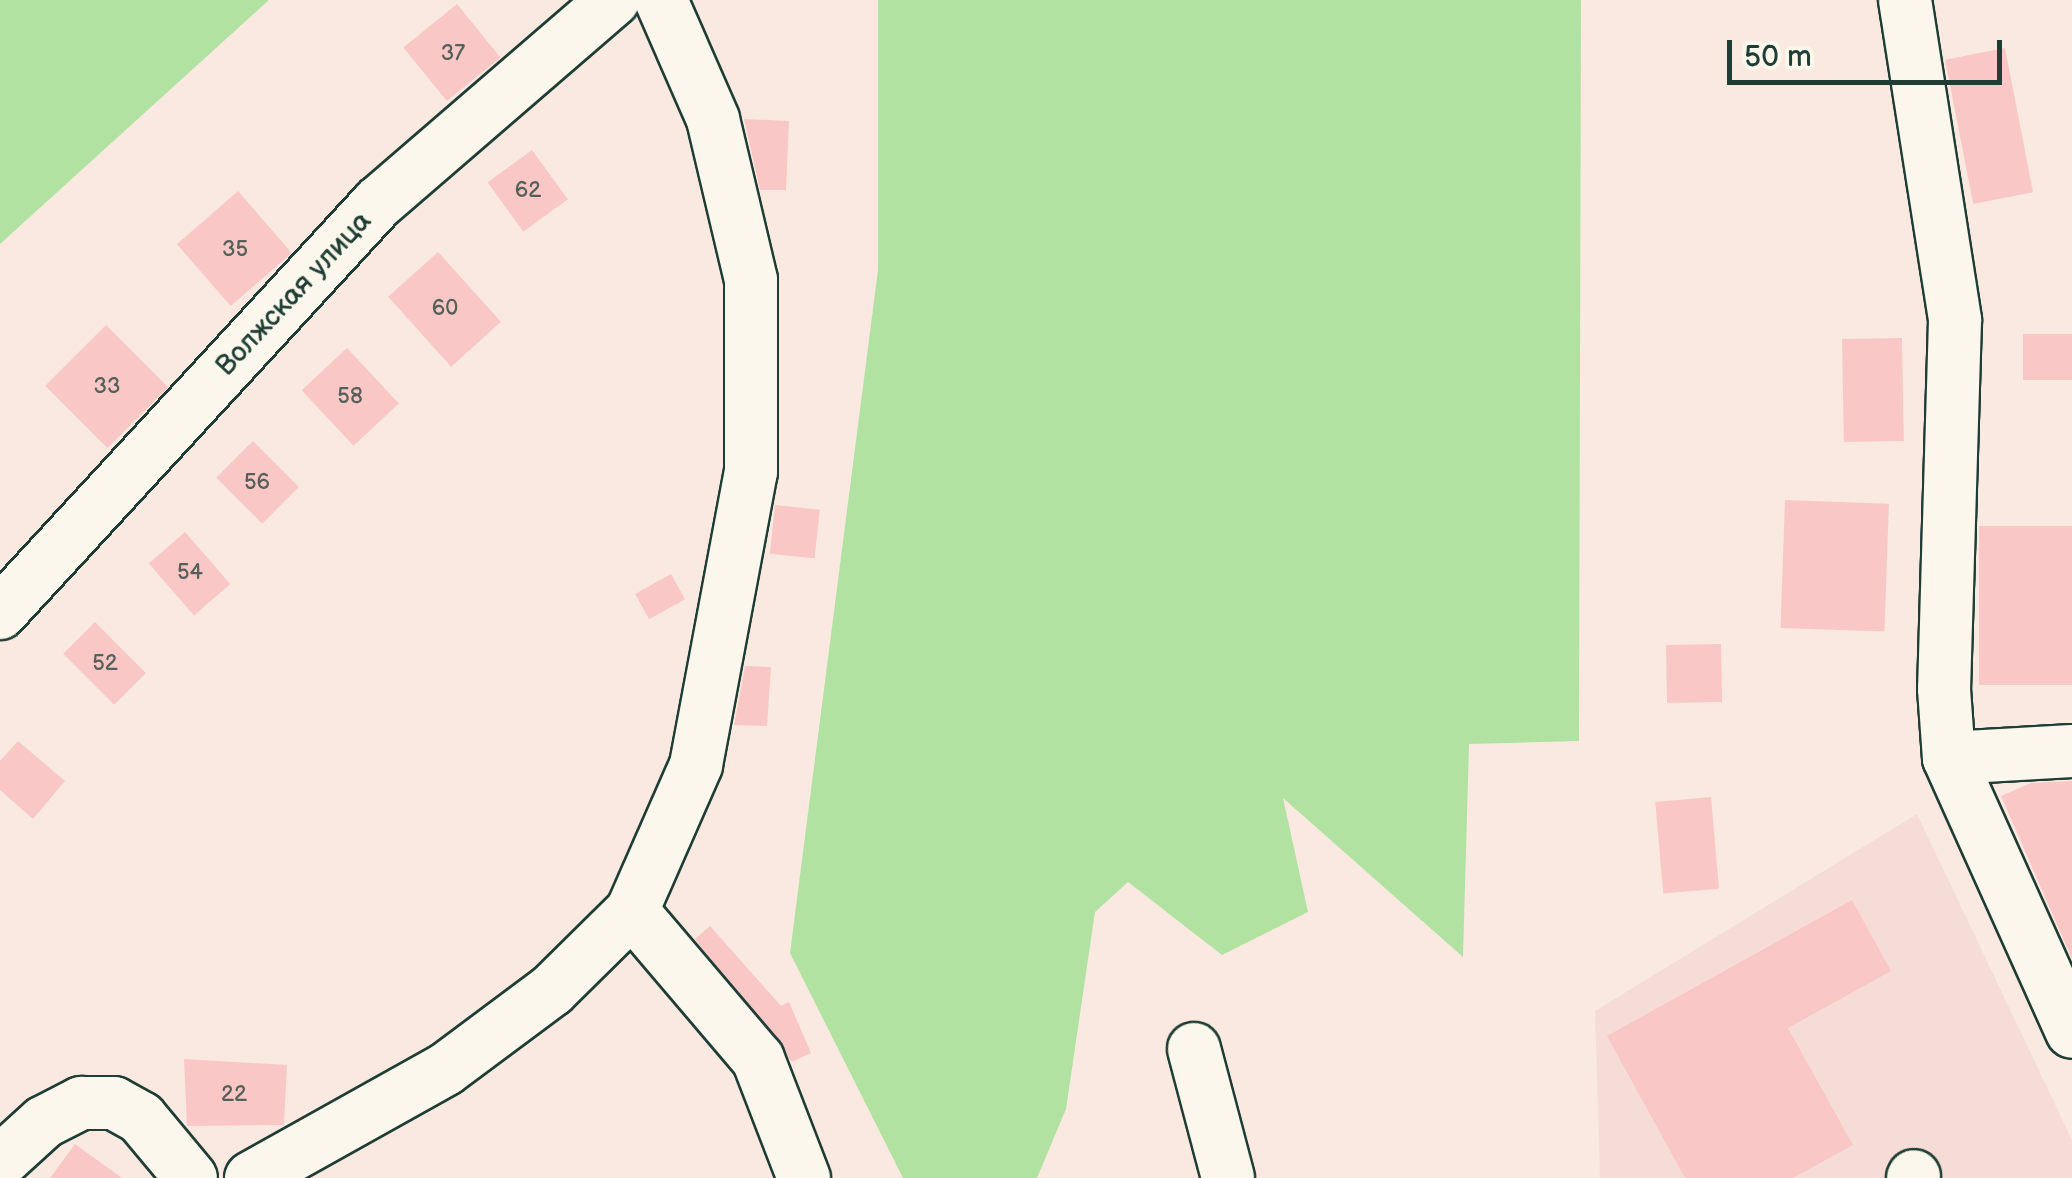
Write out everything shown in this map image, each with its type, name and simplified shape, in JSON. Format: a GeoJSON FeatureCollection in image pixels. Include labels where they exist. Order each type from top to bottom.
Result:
{"type":"FeatureCollection","features":[{"type":"Feature","properties":{"kind":"street","name":"Волжская улица"},"geometry":{"type":"LineString","coordinates":[[0,612],[378,202],[614,0]]}},
{"type":"Feature","properties":{"kind":"street"},"geometry":{"type":"LineString","coordinates":[[251,1178],[446,1068],[552,990],[632,911],[696,765],[751,472],[751,280],[713,119],[662,0]]}},
{"type":"Feature","properties":{"kind":"street"},"geometry":{"type":"LineString","coordinates":[[1905,0],[1956,320],[1944,689],[1949,758],[2072,1032]]}},
{"type":"Feature","properties":{"kind":"street"},"geometry":{"type":"LineString","coordinates":[[1949,758],[2072,751]]}},
{"type":"Feature","properties":{"kind":"street"},"geometry":{"type":"LineString","coordinates":[[632,911],[758,1059],[804,1178]]}},
{"type":"Feature","properties":{"kind":"street"},"geometry":{"type":"LineString","coordinates":[[1194,1048],[1228,1178]]}},
{"type":"Feature","properties":{"kind":"street"},"geometry":{"type":"LineString","coordinates":[[0,1162],[44,1122],[81,1103],[114,1103],[141,1118],[190,1178]]}},
{"type":"Feature","properties":{"kind":"shaded area"},"geometry":{"type":"Polygon","coordinates":[[[1917,814],[2072,1140],[2072,1178],[1600,1178],[1595,1011],[1917,814]]]}},
{"type":"Feature","properties":{"kind":"green space"},"geometry":{"type":"Polygon","coordinates":[[[0,0],[269,0],[0,244],[0,0]]]}},
{"type":"Feature","properties":{"kind":"green space"},"geometry":{"type":"Polygon","coordinates":[[[878,0],[1581,0],[1579,741],[1469,744],[1463,957],[1283,798],[1308,912],[1222,955],[1128,882],[1095,912],[1066,1109],[1037,1178],[903,1178],[790,953],[878,270],[878,0]]]}},
{"type":"Feature","properties":{"kind":"building"},"geometry":{"type":"Polygon","coordinates":[[[457,4],[500,58],[447,101],[403,47],[457,4]]]}},
{"type":"Feature","properties":{"kind":"building"},"geometry":{"type":"Polygon","coordinates":[[[2005,48],[2033,192],[1973,204],[1945,60],[2005,48]]]}},
{"type":"Feature","properties":{"kind":"building"},"geometry":{"type":"Polygon","coordinates":[[[744,119],[789,121],[786,190],[760,190],[744,119]]]}},
{"type":"Feature","properties":{"kind":"building"},"geometry":{"type":"Polygon","coordinates":[[[532,150],[568,199],[523,232],[488,182],[532,150]]]}},
{"type":"Feature","properties":{"kind":"building"},"geometry":{"type":"Polygon","coordinates":[[[238,191],[292,253],[231,306],[177,244],[238,191]]]}},
{"type":"Feature","properties":{"kind":"building"},"geometry":{"type":"Polygon","coordinates":[[[438,252],[501,322],[451,367],[388,297],[438,252]]]}},
{"type":"Feature","properties":{"kind":"building"},"geometry":{"type":"Polygon","coordinates":[[[106,325],[168,387],[107,448],[45,386],[106,325]]]}},
{"type":"Feature","properties":{"kind":"building"},"geometry":{"type":"Polygon","coordinates":[[[2023,334],[2072,334],[2072,380],[2023,380],[2023,334]]]}},
{"type":"Feature","properties":{"kind":"building"},"geometry":{"type":"Polygon","coordinates":[[[1902,338],[1904,441],[1844,442],[1842,339],[1902,338]]]}},
{"type":"Feature","properties":{"kind":"building"},"geometry":{"type":"Polygon","coordinates":[[[347,348],[399,404],[353,446],[302,390],[347,348]]]}},
{"type":"Feature","properties":{"kind":"building"},"geometry":{"type":"Polygon","coordinates":[[[253,441],[299,487],[262,524],[216,478],[253,441]]]}},
{"type":"Feature","properties":{"kind":"building"},"geometry":{"type":"Polygon","coordinates":[[[1785,500],[1889,504],[1884,632],[1781,628],[1785,500]]]}},
{"type":"Feature","properties":{"kind":"building"},"geometry":{"type":"Polygon","coordinates":[[[775,505],[820,510],[815,558],[770,554],[775,505]]]}},
{"type":"Feature","properties":{"kind":"building"},"geometry":{"type":"Polygon","coordinates":[[[1979,526],[2072,526],[2072,685],[1979,685],[1979,526]]]}},
{"type":"Feature","properties":{"kind":"building"},"geometry":{"type":"Polygon","coordinates":[[[185,532],[230,584],[194,616],[149,563],[185,532]]]}},
{"type":"Feature","properties":{"kind":"building"},"geometry":{"type":"Polygon","coordinates":[[[671,574],[685,599],[649,619],[635,594],[671,574]]]}},
{"type":"Feature","properties":{"kind":"building"},"geometry":{"type":"Polygon","coordinates":[[[95,622],[146,673],[114,705],[63,654],[95,622]]]}},
{"type":"Feature","properties":{"kind":"building"},"geometry":{"type":"Polygon","coordinates":[[[1721,644],[1722,702],[1667,703],[1666,645],[1721,644]]]}},
{"type":"Feature","properties":{"kind":"building"},"geometry":{"type":"Polygon","coordinates":[[[745,666],[771,667],[767,726],[734,725],[745,666]]]}},
{"type":"Feature","properties":{"kind":"building"},"geometry":{"type":"Polygon","coordinates":[[[18,741],[65,781],[33,819],[0,790],[0,761],[18,741]]]}},
{"type":"Feature","properties":{"kind":"building"},"geometry":{"type":"Polygon","coordinates":[[[2072,781],[2072,959],[2001,796],[2031,783],[2072,781]]]}},
{"type":"Feature","properties":{"kind":"building"},"geometry":{"type":"Polygon","coordinates":[[[1711,797],[1719,889],[1663,894],[1655,802],[1711,797]]]}},
{"type":"Feature","properties":{"kind":"building"},"geometry":{"type":"Polygon","coordinates":[[[1852,900],[1891,971],[1788,1028],[1853,1145],[1793,1178],[1685,1178],[1607,1036],[1852,900]]]}},
{"type":"Feature","properties":{"kind":"building"},"geometry":{"type":"Polygon","coordinates":[[[710,926],[781,1006],[789,1002],[811,1053],[792,1062],[695,939],[710,926]]]}},
{"type":"Feature","properties":{"kind":"building"},"geometry":{"type":"Polygon","coordinates":[[[184,1059],[287,1065],[284,1125],[187,1126],[184,1059]]]}},
{"type":"Feature","properties":{"kind":"building"},"geometry":{"type":"Polygon","coordinates":[[[75,1144],[122,1178],[50,1178],[75,1144]]]}}]}
